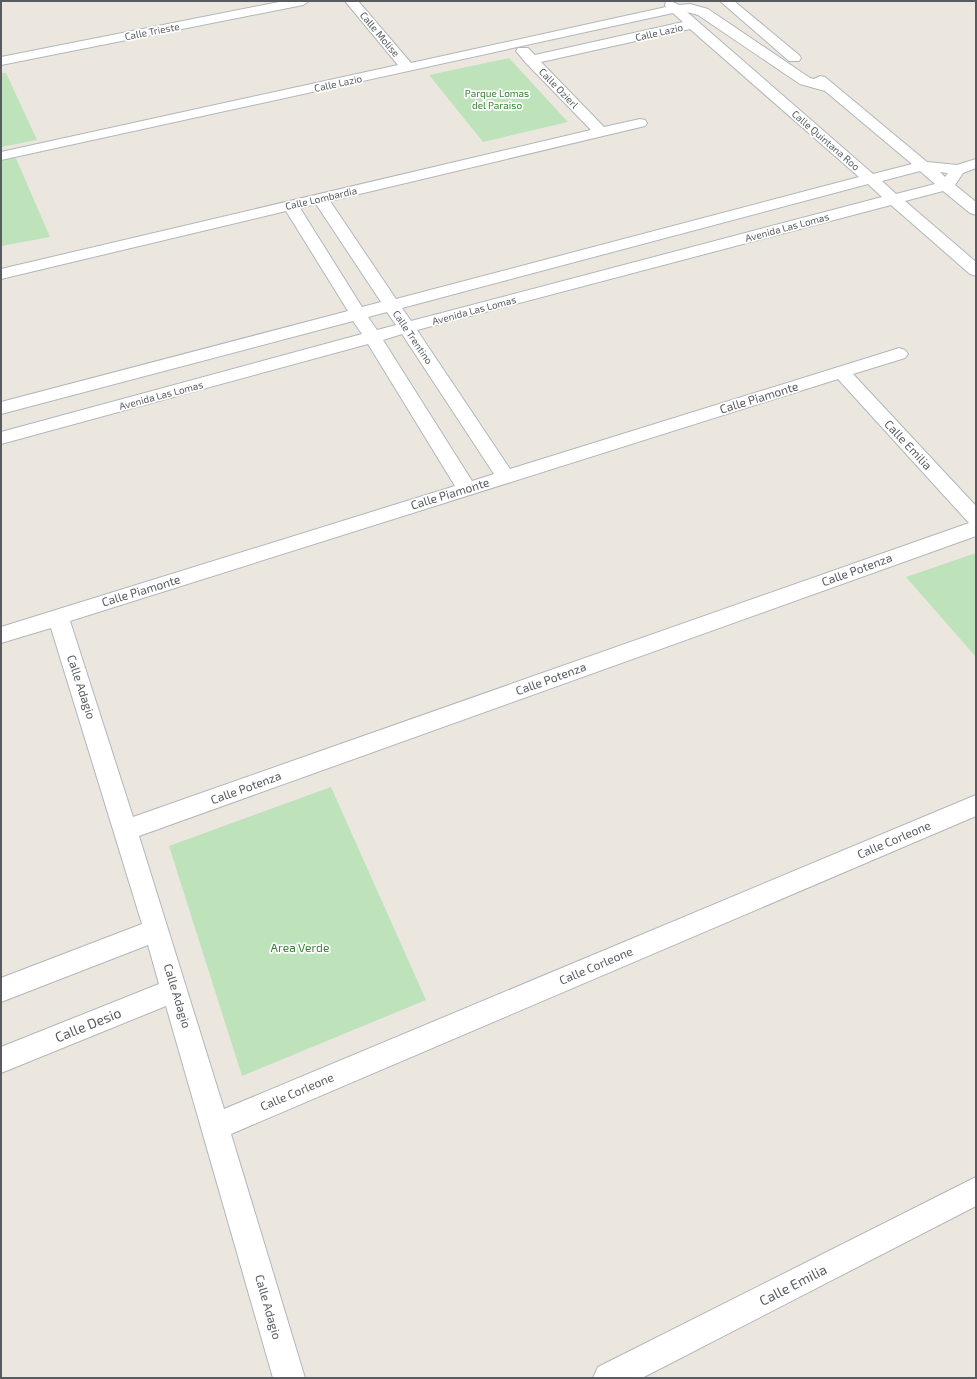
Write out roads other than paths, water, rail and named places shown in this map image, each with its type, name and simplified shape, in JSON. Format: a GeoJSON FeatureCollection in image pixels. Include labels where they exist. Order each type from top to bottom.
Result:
{"type":"FeatureCollection","features":[{"type":"Feature","properties":{"kind":"street","name":"Calle Trieste"},"geometry":{"type":"LineString","coordinates":[[1,61],[303,1]]}},
{"type":"Feature","properties":{"kind":"street","name":"Calle Molise"},"geometry":{"type":"LineString","coordinates":[[352,1],[408,68]]}},
{"type":"Feature","properties":{"kind":"street"},"geometry":{"type":"LineString","coordinates":[[726,1],[976,210]]}},
{"type":"Feature","properties":{"kind":"street","name":"Calle Lazio"},"geometry":{"type":"LineString","coordinates":[[1,156],[516,44],[671,5]]}},
{"type":"Feature","properties":{"kind":"street"},"geometry":{"type":"LineString","coordinates":[[671,5],[703,12],[805,81],[832,89]]}},
{"type":"Feature","properties":{"kind":"street","name":"Calle Quintana Roo"},"geometry":{"type":"LineString","coordinates":[[671,5],[976,271]]}},
{"type":"Feature","properties":{"kind":"street","name":"Calle Lazio"},"geometry":{"type":"LineString","coordinates":[[531,60],[693,24]]}},
{"type":"Feature","properties":{"kind":"street","name":"Calle Ozierl"},"geometry":{"type":"LineString","coordinates":[[516,44],[601,132]]}},
{"type":"Feature","properties":{"kind":"street","name":"Calle Lombardia"},"geometry":{"type":"LineString","coordinates":[[1,274],[640,123]]}},
{"type":"Feature","properties":{"kind":"street"},"geometry":{"type":"LineString","coordinates":[[1,408],[870,179],[924,166],[958,170],[976,163]]}},
{"type":"Feature","properties":{"kind":"street"},"geometry":{"type":"LineString","coordinates":[[947,185],[958,170]]}},
{"type":"Feature","properties":{"kind":"street","name":"Avenida Las Lomas"},"geometry":{"type":"LineString","coordinates":[[1,438],[372,337],[947,185]]}},
{"type":"Feature","properties":{"kind":"street","name":"Calle Trentino"},"geometry":{"type":"LineString","coordinates":[[320,198],[506,477]]}},
{"type":"Feature","properties":{"kind":"street"},"geometry":{"type":"LineString","coordinates":[[290,205],[467,489]]}},
{"type":"Feature","properties":{"kind":"street","name":"Calle Piamonte"},"geometry":{"type":"LineString","coordinates":[[1,635],[899,354]]}},
{"type":"Feature","properties":{"kind":"street","name":"Calle Emilia"},"geometry":{"type":"LineString","coordinates":[[841,372],[976,518]]}},
{"type":"Feature","properties":{"kind":"street","name":"Calle Potenza"},"geometry":{"type":"LineString","coordinates":[[127,830],[976,528]]}},
{"type":"Feature","properties":{"kind":"street","name":"Calle Adagio"},"geometry":{"type":"LineString","coordinates":[[58,617],[127,830],[216,1126],[289,1378]]}},
{"type":"Feature","properties":{"kind":"street","name":"Calle Corleone"},"geometry":{"type":"LineString","coordinates":[[216,1126],[976,805]]}},
{"type":"Feature","properties":{"kind":"street"},"geometry":{"type":"LineString","coordinates":[[1,990],[157,930]]}},
{"type":"Feature","properties":{"kind":"street","name":"Calle Desio"},"geometry":{"type":"LineString","coordinates":[[1,1060],[175,990]]}},
{"type":"Feature","properties":{"kind":"street","name":"Calle Emilia"},"geometry":{"type":"LineString","coordinates":[[609,1378],[976,1192]]}},
{"type":"Feature","properties":{"kind":"park label","name":"Parque Lomas del Paraiso"},"geometry":{"type":"Point","coordinates":[497,98]}},
{"type":"Feature","properties":{"kind":"park label","name":"Area Verde"},"geometry":{"type":"Point","coordinates":[300,948]}}]}
